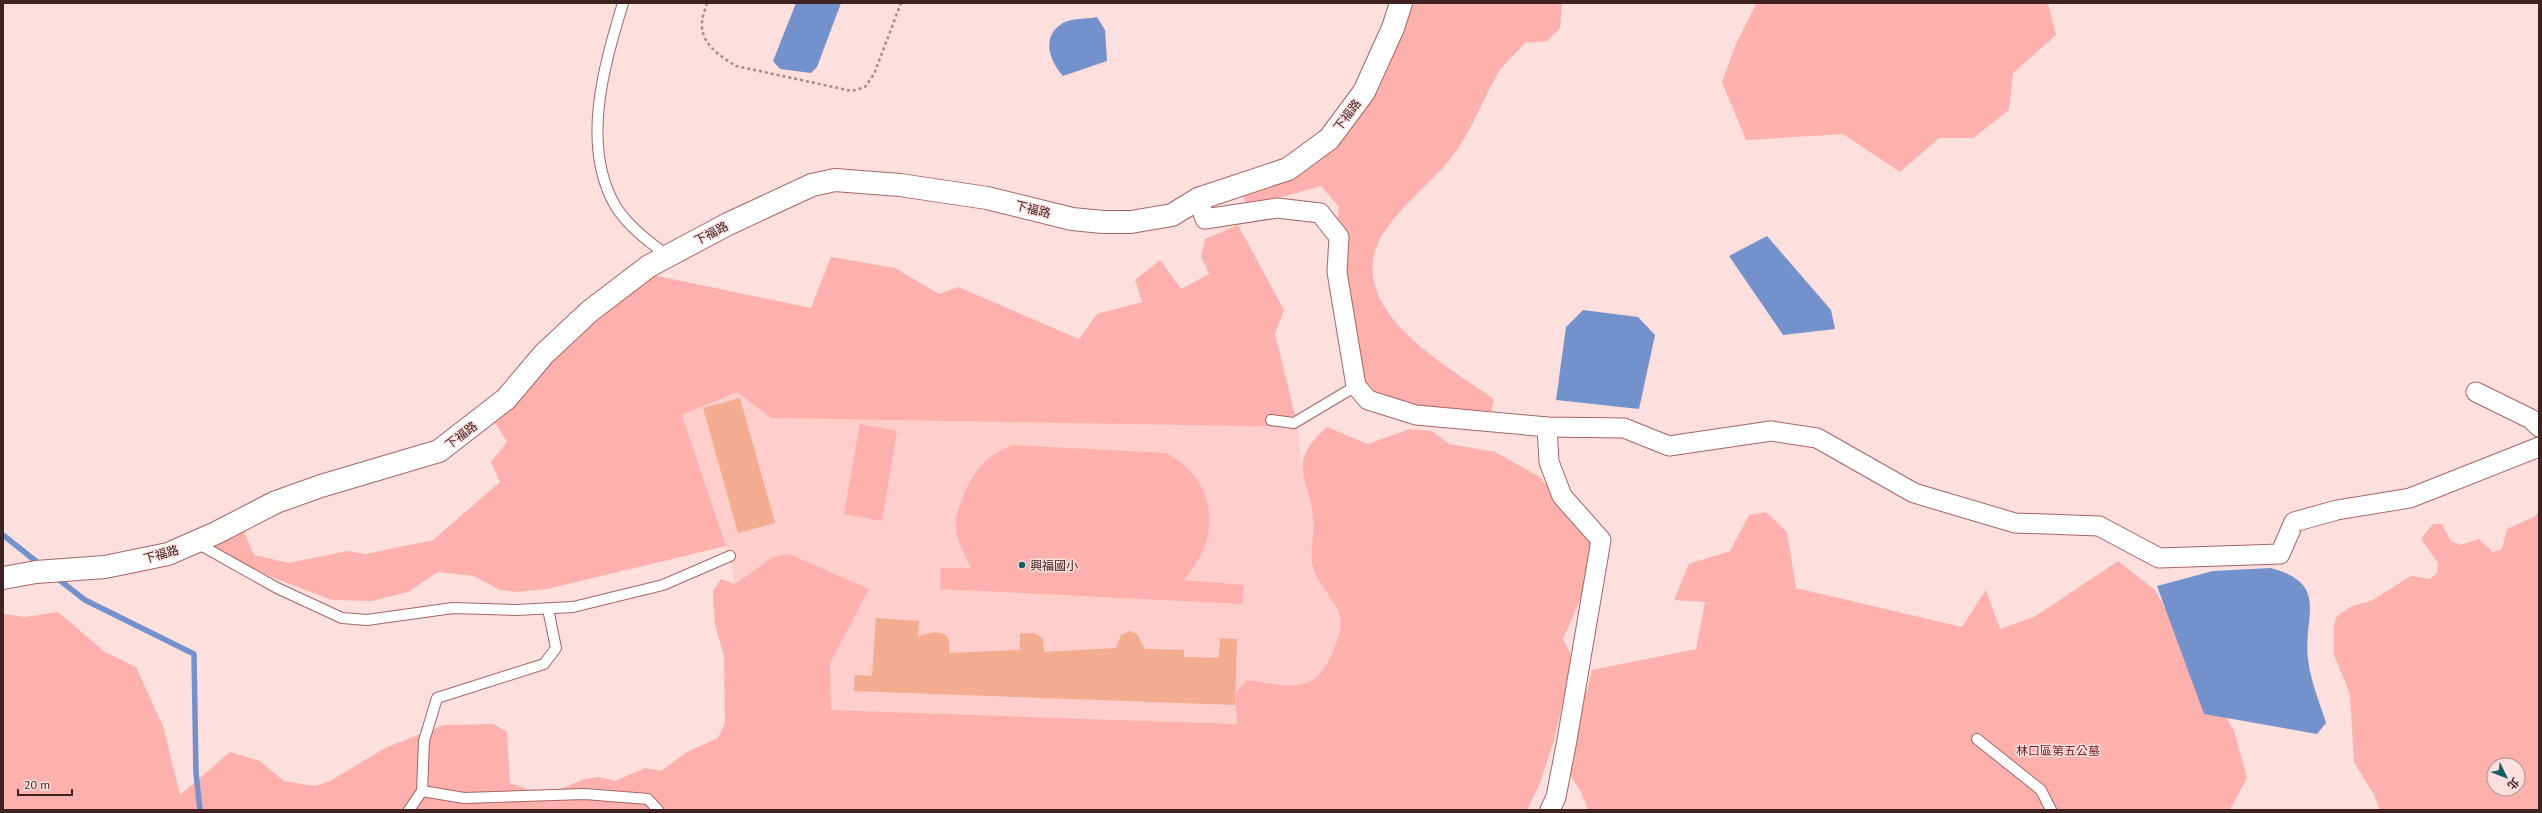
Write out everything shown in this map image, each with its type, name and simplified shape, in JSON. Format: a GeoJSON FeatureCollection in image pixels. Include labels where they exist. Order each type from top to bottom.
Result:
{"type":"FeatureCollection","features":[{"type":"Feature","properties":{"kind":"main road","name":"下福路"},"geometry":{"type":"LineString","coordinates":[[3,578],[36,572],[105,567],[168,554],[276,502],[313,488],[439,452],[506,399],[544,354],[590,311],[667,255],[784,197],[812,185],[835,180],[950,191],[1072,219],[1103,222],[1142,221],[1172,215],[1198,199],[1288,170],[1329,139],[1364,92],[1393,28],[1401,3]]}},
{"type":"Feature","properties":{"kind":"street"},"geometry":{"type":"LineString","coordinates":[[1198,199],[1204,219],[1276,208],[1320,213],[1339,236],[1337,272],[1356,386],[1368,400],[1416,415],[1547,427],[1624,428],[1669,446],[1771,431],[1817,438],[1914,493],[2014,523],[2099,526],[2159,558],[2280,554],[2294,522],[2337,510],[2410,498],[2539,447]]}},
{"type":"Feature","properties":{"kind":"street"},"geometry":{"type":"LineString","coordinates":[[2476,392],[2531,419],[2539,427]]}},
{"type":"Feature","properties":{"kind":"street"},"geometry":{"type":"LineString","coordinates":[[1547,427],[1549,462],[1562,496],[1601,540],[1556,797],[1550,810]]}},
{"type":"Feature","properties":{"kind":"lane"},"geometry":{"type":"LineString","coordinates":[[623,3],[611,43],[600,106],[597,146],[604,179],[617,208],[643,237],[667,255]]}},
{"type":"Feature","properties":{"kind":"lane"},"geometry":{"type":"LineString","coordinates":[[1271,420],[1294,423],[1356,386]]}},
{"type":"Feature","properties":{"kind":"lane"},"geometry":{"type":"LineString","coordinates":[[195,542],[277,588],[342,618],[367,620],[453,608],[573,607],[663,585],[730,556]]}},
{"type":"Feature","properties":{"kind":"lane"},"geometry":{"type":"LineString","coordinates":[[409,810],[422,792],[424,741],[437,698],[544,664],[556,648],[548,608]]}},
{"type":"Feature","properties":{"kind":"lane"},"geometry":{"type":"LineString","coordinates":[[1977,739],[2041,790],[2051,810]]}},
{"type":"Feature","properties":{"kind":"lane"},"geometry":{"type":"LineString","coordinates":[[422,792],[464,798],[585,794],[619,795],[648,799],[658,810]]}},
{"type":"Feature","properties":{"kind":"path"},"geometry":{"type":"LineString","coordinates":[[707,3],[701,25],[708,44],[721,57],[731,63],[852,91],[865,87],[874,74],[901,3]]}},
{"type":"Feature","properties":{"kind":"shaded area","name":"興福國小"},"geometry":{"type":"Polygon","coordinates":[[[737,392],[771,418],[1298,427],[1301,461],[1313,518],[1312,563],[1340,615],[1338,639],[1328,664],[1313,682],[1298,686],[1247,680],[1235,693],[1237,724],[831,710],[760,739],[730,556],[682,415],[737,392]]]}},
{"type":"Feature","properties":{"kind":"green space"},"geometry":{"type":"Polygon","coordinates":[[[1398,3],[1562,3],[1560,28],[1547,41],[1525,43],[1500,70],[1469,131],[1457,150],[1449,161],[1394,218],[1386,229],[1374,256],[1374,282],[1384,307],[1402,329],[1425,350],[1449,369],[1494,399],[1489,421],[1371,406],[1332,269],[1339,207],[1321,186],[1249,206],[1241,195],[1273,187],[1320,154],[1398,3]]]}},
{"type":"Feature","properties":{"kind":"green space"},"geometry":{"type":"Polygon","coordinates":[[[2048,3],[2056,35],[2013,73],[2009,110],[1973,138],[1939,138],[1900,172],[1843,134],[1746,140],[1722,82],[1736,44],[1756,4],[2048,3]]]}},
{"type":"Feature","properties":{"kind":"green space"},"geometry":{"type":"Polygon","coordinates":[[[1238,225],[1284,310],[1275,334],[1298,427],[771,418],[737,392],[682,415],[726,546],[547,589],[517,592],[500,590],[474,576],[438,572],[408,592],[372,601],[332,600],[240,565],[210,542],[242,527],[254,555],[289,563],[347,551],[366,554],[433,540],[500,482],[491,462],[507,442],[486,408],[648,274],[811,308],[831,257],[895,268],[939,294],[958,287],[1079,339],[1097,314],[1142,302],[1135,280],[1160,260],[1181,289],[1209,274],[1201,256],[1205,239],[1238,225]]]}},
{"type":"Feature","properties":{"kind":"green space"},"geometry":{"type":"Polygon","coordinates":[[[860,424],[897,431],[882,521],[844,514],[860,424]]]}},
{"type":"Feature","properties":{"kind":"green space"},"geometry":{"type":"Polygon","coordinates":[[[1327,427],[1368,444],[1410,429],[1432,431],[1449,444],[1495,452],[1538,476],[1586,524],[1594,546],[1593,571],[1563,639],[1573,659],[1554,740],[1540,783],[1527,810],[3,810],[3,614],[25,617],[58,612],[105,652],[136,667],[163,726],[180,795],[230,752],[260,761],[284,781],[315,786],[330,781],[385,748],[444,725],[493,724],[507,732],[510,783],[538,793],[554,792],[584,779],[600,777],[615,781],[645,768],[661,771],[687,752],[718,738],[725,723],[724,656],[715,625],[713,591],[721,579],[735,584],[773,557],[789,554],[869,589],[830,663],[831,710],[1237,724],[1235,693],[1247,680],[1288,685],[1300,685],[1309,682],[1327,665],[1337,641],[1340,631],[1339,613],[1313,568],[1313,517],[1303,469],[1303,459],[1307,450],[1327,427]]]}},
{"type":"Feature","properties":{"kind":"green space"},"geometry":{"type":"Polygon","coordinates":[[[1012,445],[1166,453],[1178,460],[1188,469],[1203,490],[1209,515],[1209,529],[1206,543],[1202,553],[1184,580],[1244,585],[1242,604],[940,589],[941,568],[971,568],[959,543],[956,532],[957,517],[960,506],[970,482],[987,460],[994,454],[1012,445]]]}},
{"type":"Feature","properties":{"kind":"green space"},"geometry":{"type":"Polygon","coordinates":[[[2539,510],[2539,810],[2380,810],[2374,795],[2354,762],[2350,694],[2334,655],[2334,625],[2337,616],[2352,606],[2371,601],[2411,576],[2430,579],[2437,573],[2438,563],[2421,539],[2433,524],[2442,524],[2451,541],[2460,545],[2479,539],[2493,552],[2502,549],[2507,529],[2534,517],[2539,510]]]}},
{"type":"Feature","properties":{"kind":"green space","name":"林口區第五公墓"},"geometry":{"type":"Polygon","coordinates":[[[1766,512],[1787,532],[1796,588],[1962,627],[1986,590],[2000,629],[2034,617],[2118,561],[2155,590],[2234,731],[2247,778],[2230,810],[1588,810],[1581,792],[1566,769],[1592,670],[1696,649],[1705,602],[1674,600],[1689,564],[1730,551],[1749,515],[1766,512]]]}},
{"type":"Feature","properties":{"kind":"water"},"geometry":{"type":"Polygon","coordinates":[[[796,3],[841,3],[817,67],[811,73],[780,69],[773,61],[796,3]]]}},
{"type":"Feature","properties":{"kind":"water"},"geometry":{"type":"Polygon","coordinates":[[[1097,17],[1105,30],[1107,61],[1063,76],[1058,70],[1051,56],[1050,41],[1056,28],[1066,21],[1097,17]]]}},
{"type":"Feature","properties":{"kind":"water"},"geometry":{"type":"Polygon","coordinates":[[[1767,236],[1831,310],[1835,329],[1783,335],[1729,256],[1767,236]]]}},
{"type":"Feature","properties":{"kind":"water"},"geometry":{"type":"Polygon","coordinates":[[[1583,310],[1638,317],[1655,335],[1639,409],[1556,400],[1566,327],[1583,310]]]}},
{"type":"Feature","properties":{"kind":"water"},"geometry":{"type":"Polygon","coordinates":[[[2271,568],[2289,575],[2301,583],[2307,592],[2310,603],[2307,643],[2309,667],[2326,723],[2317,734],[2204,714],[2157,586],[2213,571],[2271,568]]]}},
{"type":"Feature","properties":{"kind":"building"},"geometry":{"type":"Polygon","coordinates":[[[740,398],[775,523],[738,533],[703,408],[740,398]]]}},
{"type":"Feature","properties":{"kind":"building"},"geometry":{"type":"Polygon","coordinates":[[[876,618],[919,621],[918,636],[935,632],[945,634],[949,640],[949,653],[1020,650],[1020,634],[1034,633],[1043,639],[1044,652],[1116,648],[1121,635],[1130,631],[1137,634],[1145,649],[1184,650],[1184,657],[1219,658],[1220,638],[1237,639],[1235,705],[854,691],[855,675],[872,676],[876,618]]]}},
{"type":"Feature","properties":{"kind":"waterway"},"geometry":{"type":"LineString","coordinates":[[3,535],[37,562]]}},
{"type":"Feature","properties":{"kind":"waterway"},"geometry":{"type":"LineString","coordinates":[[58,579],[85,600],[194,654],[196,773],[200,810]]}},
{"type":"Feature","properties":{"kind":"place","name":"興福國小"},"geometry":{"type":"Point","coordinates":[1022,565]}}]}
